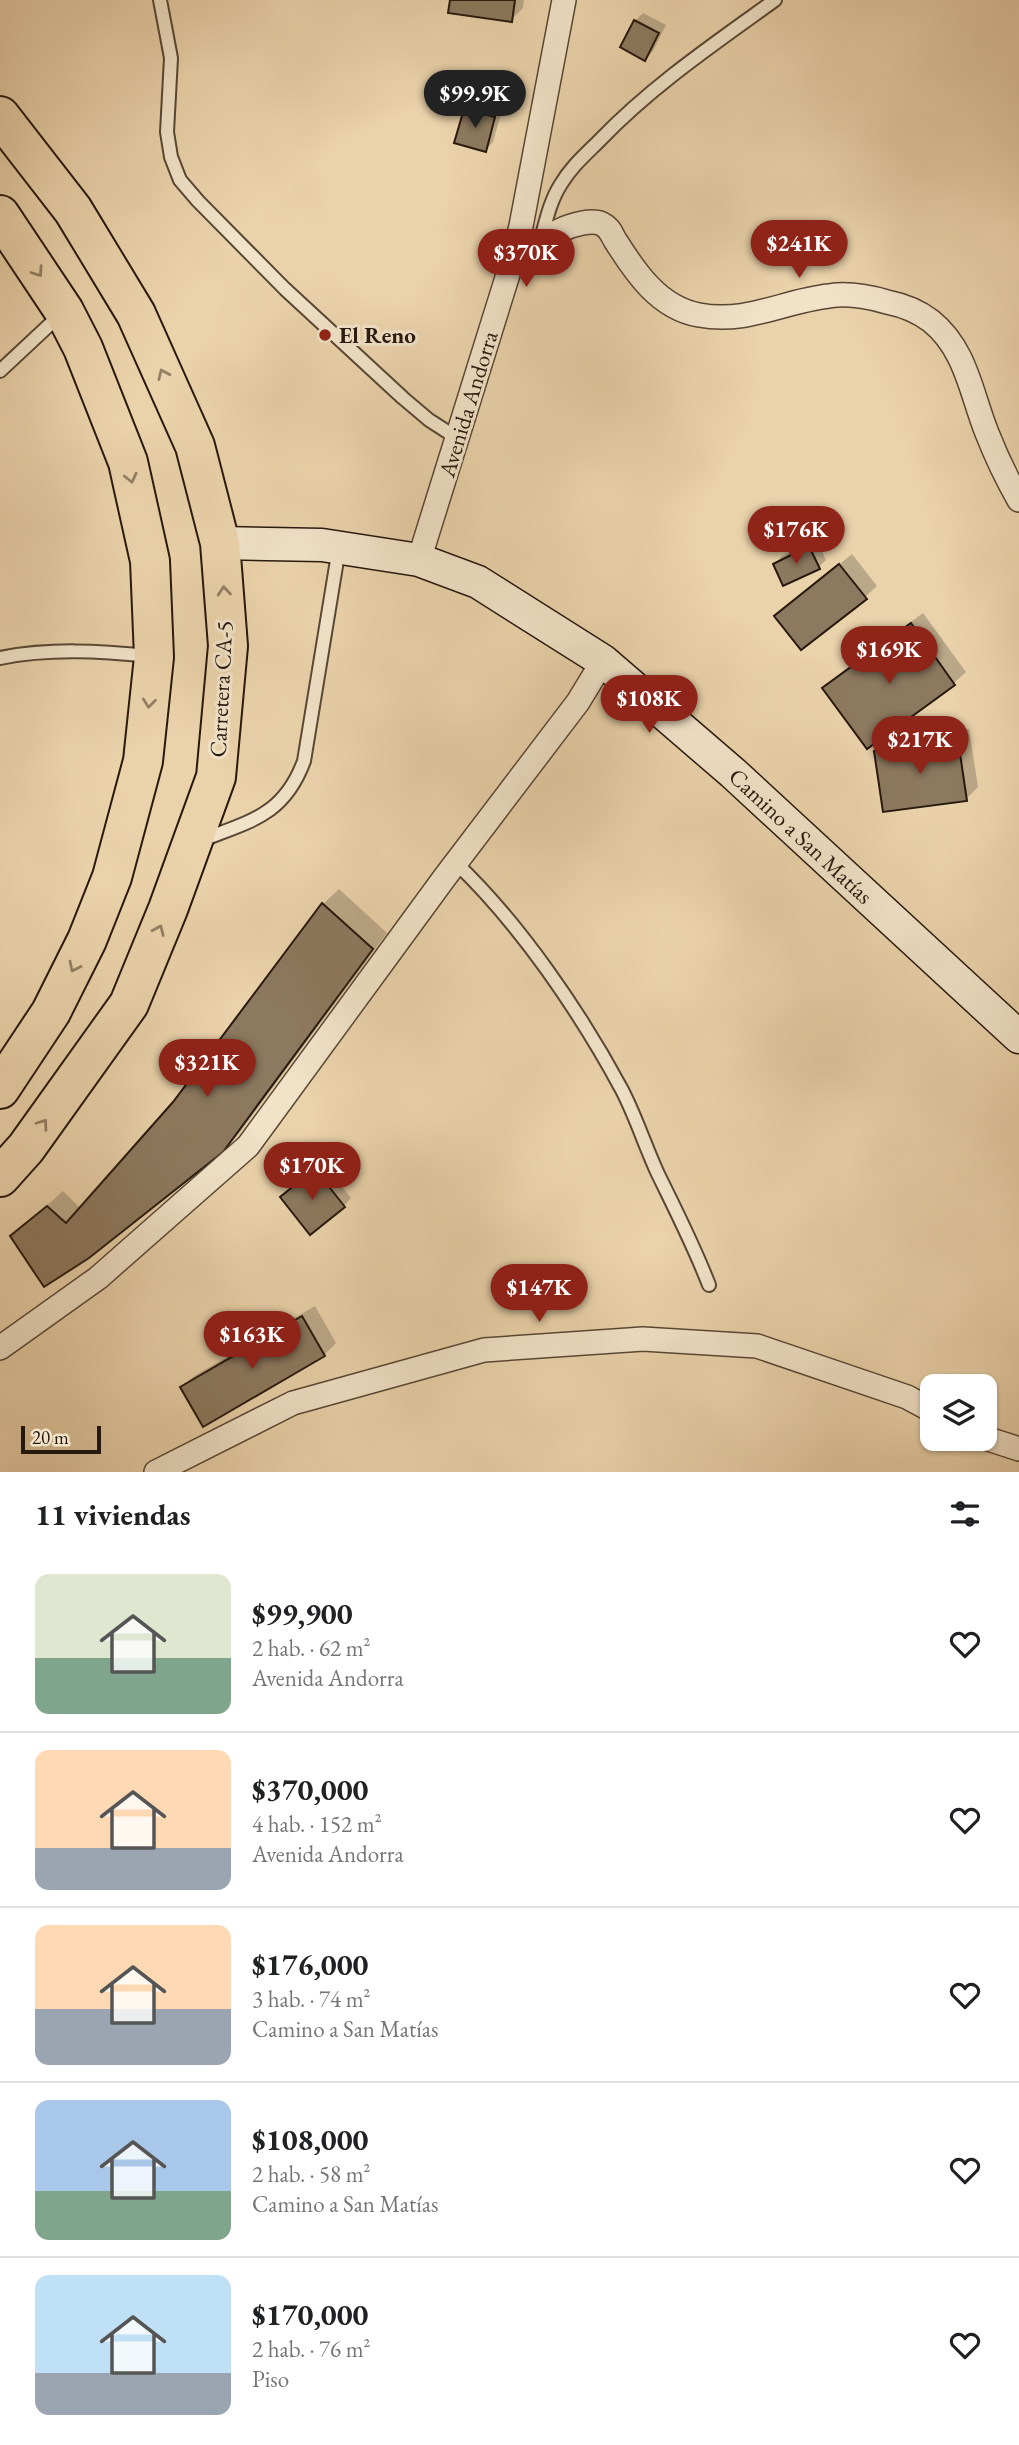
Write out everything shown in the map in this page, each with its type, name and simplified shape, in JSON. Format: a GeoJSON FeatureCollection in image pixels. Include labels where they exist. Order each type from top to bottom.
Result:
{"type":"FeatureCollection","features":[{"type":"Feature","properties":{"kind":"highway","name":"Carretera CA-5"},"geometry":{"type":"LineString","coordinates":[[0,116],[73,210],[136,314],[195,446],[220,543],[228,646],[216,777],[168,909],[128,1004],[26,1148],[0,1177]]}},
{"type":"Feature","properties":{"kind":"highway"},"geometry":{"type":"LineString","coordinates":[[0,215],[64,311],[83,348],[128,462],[150,561],[154,657],[143,761],[112,877],[87,940],[51,1012],[0,1089]]}},
{"type":"Feature","properties":{"kind":"street","name":"Avenida Andorra"},"geometry":{"type":"LineString","coordinates":[[419,560],[521,226],[564,0]]}},
{"type":"Feature","properties":{"kind":"street"},"geometry":{"type":"LineString","coordinates":[[510,268],[562,229],[600,222],[610,229],[638,272],[662,300],[679,310],[696,315],[717,318],[750,316],[832,295],[876,299],[904,306],[930,320],[949,340],[963,363],[987,433],[1019,500]]}},
{"type":"Feature","properties":{"kind":"street","name":"Camino a San Matías"},"geometry":{"type":"LineString","coordinates":[[220,543],[322,545],[419,560],[478,582],[603,661],[733,773],[1019,1037]]}},
{"type":"Feature","properties":{"kind":"street"},"geometry":{"type":"LineString","coordinates":[[0,1348],[98,1278],[248,1146],[578,702],[603,661]]}},
{"type":"Feature","properties":{"kind":"street"},"geometry":{"type":"LineString","coordinates":[[156,1472],[293,1403],[484,1350],[643,1339],[758,1346],[907,1397],[920,1404]]}},
{"type":"Feature","properties":{"kind":"street"},"geometry":{"type":"LineString","coordinates":[[997,1442],[1019,1450]]}},
{"type":"Feature","properties":{"kind":"lane"},"geometry":{"type":"LineString","coordinates":[[160,0],[171,58],[167,132],[171,157],[180,180],[285,289],[403,398],[429,420],[457,438]]}},
{"type":"Feature","properties":{"kind":"lane"},"geometry":{"type":"LineString","coordinates":[[540,243],[550,206],[559,186],[575,163],[621,117],[665,80],[775,0]]}},
{"type":"Feature","properties":{"kind":"lane"},"geometry":{"type":"LineString","coordinates":[[0,370],[64,311]]}},
{"type":"Feature","properties":{"kind":"lane"},"geometry":{"type":"LineString","coordinates":[[192,844],[258,818],[278,804],[296,782],[304,761],[339,548]]}},
{"type":"Feature","properties":{"kind":"lane"},"geometry":{"type":"LineString","coordinates":[[0,658],[27,654],[101,651],[154,657]]}},
{"type":"Feature","properties":{"kind":"lane"},"geometry":{"type":"LineString","coordinates":[[456,863],[483,888],[566,997],[623,1092],[657,1173],[691,1239],[709,1285]]}},
{"type":"Feature","properties":{"kind":"building"},"geometry":{"type":"Polygon","coordinates":[[[450,0],[515,0],[512,22],[448,13],[450,0]]]}},
{"type":"Feature","properties":{"kind":"building"},"geometry":{"type":"Polygon","coordinates":[[[634,20],[659,33],[645,61],[620,47],[634,20]]]}},
{"type":"Feature","properties":{"kind":"building"},"geometry":{"type":"Polygon","coordinates":[[[464,109],[495,117],[486,152],[454,143],[464,109]]]}},
{"type":"Feature","properties":{"kind":"building"},"geometry":{"type":"Polygon","coordinates":[[[809,546],[820,569],[783,586],[773,564],[809,546]]]}},
{"type":"Feature","properties":{"kind":"building"},"geometry":{"type":"Polygon","coordinates":[[[839,564],[867,599],[801,650],[774,616],[839,564]]]}},
{"type":"Feature","properties":{"kind":"building"},"geometry":{"type":"Polygon","coordinates":[[[911,623],[955,685],[867,749],[822,688],[911,623]]]}},
{"type":"Feature","properties":{"kind":"building"},"geometry":{"type":"Polygon","coordinates":[[[958,740],[967,801],[883,812],[874,751],[958,740]]]}},
{"type":"Feature","properties":{"kind":"building"},"geometry":{"type":"Polygon","coordinates":[[[322,903],[373,949],[223,1152],[89,1258],[44,1287],[10,1236],[47,1206],[66,1223],[173,1102],[322,903]]]}},
{"type":"Feature","properties":{"kind":"building"},"geometry":{"type":"Polygon","coordinates":[[[315,1169],[345,1207],[310,1235],[280,1197],[315,1169]]]}},
{"type":"Feature","properties":{"kind":"building"},"geometry":{"type":"Polygon","coordinates":[[[302,1316],[325,1356],[203,1427],[180,1387],[302,1316]]]}},
{"type":"Feature","properties":{"kind":"place","name":"El Reno"},"geometry":{"type":"Point","coordinates":[325,335]}}]}
